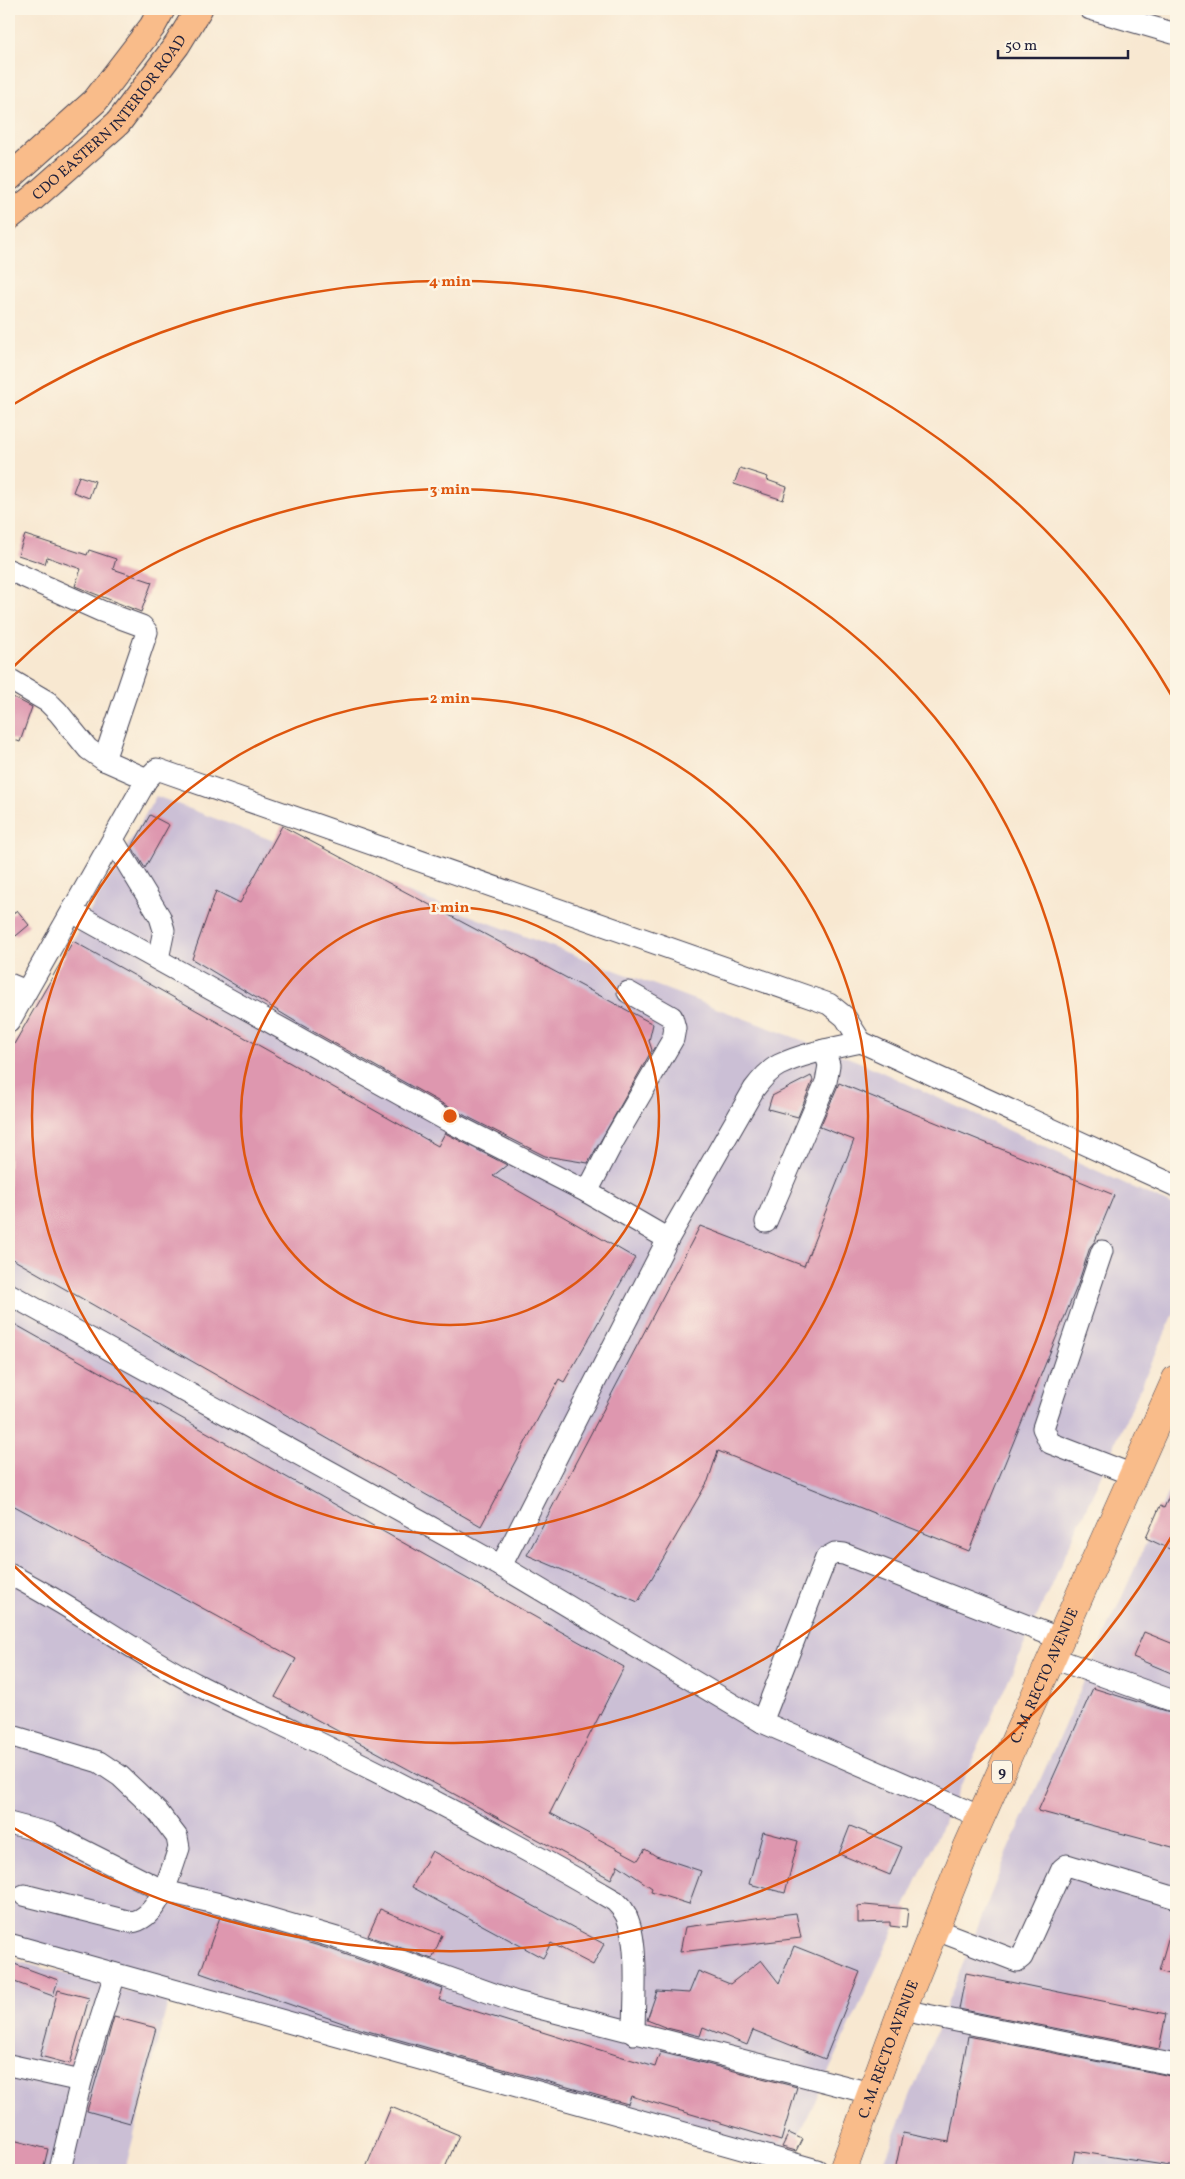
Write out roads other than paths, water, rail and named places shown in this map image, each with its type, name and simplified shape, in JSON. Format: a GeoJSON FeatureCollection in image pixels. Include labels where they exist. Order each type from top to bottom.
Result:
{"type":"FeatureCollection","features":[{"type":"Feature","properties":{"kind":"highway","name":"C. M. RECTO AVENUE"},"geometry":{"type":"LineString","coordinates":[[842,2170],[902,2010],[981,1817],[1176,1379]]}},
{"type":"Feature","properties":{"kind":"main road","name":"CDO EASTERN INTERIOR ROAD"},"geometry":{"type":"LineString","coordinates":[[9,178],[95,101],[152,27],[162,9]]}},
{"type":"Feature","properties":{"kind":"main road","name":"CDO EASTERN INTERIOR ROAD"},"geometry":{"type":"LineString","coordinates":[[9,216],[33,198],[118,123],[177,45],[199,9]]}},
{"type":"Feature","properties":{"kind":"street"},"geometry":{"type":"LineString","coordinates":[[1090,9],[1176,34]]}},
{"type":"Feature","properties":{"kind":"street"},"geometry":{"type":"LineString","coordinates":[[9,570],[101,611],[142,626],[146,632],[104,760]]}},
{"type":"Feature","properties":{"kind":"street"},"geometry":{"type":"LineString","coordinates":[[9,679],[48,702],[88,749],[104,760],[147,779]]}},
{"type":"Feature","properties":{"kind":"street"},"geometry":{"type":"LineString","coordinates":[[9,1022],[18,987],[72,912],[147,779],[153,771],[161,769],[829,1004],[845,1017],[861,1042],[1176,1186]]}},
{"type":"Feature","properties":{"kind":"street"},"geometry":{"type":"LineString","coordinates":[[113,840],[160,917],[164,930],[158,959]]}},
{"type":"Feature","properties":{"kind":"street"},"geometry":{"type":"LineString","coordinates":[[72,912],[448,1121],[586,1192],[668,1239]]}},
{"type":"Feature","properties":{"kind":"street"},"geometry":{"type":"LineString","coordinates":[[586,1192],[673,1039],[675,1028],[672,1017],[628,992]]}},
{"type":"Feature","properties":{"kind":"street"},"geometry":{"type":"LineString","coordinates":[[501,1566],[668,1239],[760,1080],[777,1066],[824,1050],[861,1042]]}},
{"type":"Feature","properties":{"kind":"street"},"geometry":{"type":"LineString","coordinates":[[766,1222],[826,1082],[829,1065],[824,1050]]}},
{"type":"Feature","properties":{"kind":"street"},"geometry":{"type":"LineString","coordinates":[[1102,1251],[1043,1428],[1050,1443],[1133,1475]]}},
{"type":"Feature","properties":{"kind":"street"},"geometry":{"type":"LineString","coordinates":[[9,1294],[501,1566],[762,1722],[981,1817]]}},
{"type":"Feature","properties":{"kind":"street"},"geometry":{"type":"LineString","coordinates":[[762,1722],[826,1558],[835,1554],[844,1554],[1176,1702]]}},
{"type":"Feature","properties":{"kind":"street"},"geometry":{"type":"LineString","coordinates":[[9,1574],[50,1595],[154,1661],[200,1686],[267,1717],[343,1756],[500,1837],[615,1900],[624,1910],[629,1922],[635,1963],[634,2034]]}},
{"type":"Feature","properties":{"kind":"street"},"geometry":{"type":"LineString","coordinates":[[9,1735],[99,1762],[120,1776],[158,1812],[179,1842],[179,1848],[164,1892],[148,1914],[139,1921],[131,1922],[24,1895]]}},
{"type":"Feature","properties":{"kind":"street"},"geometry":{"type":"LineString","coordinates":[[9,1823],[51,1834],[164,1892],[224,1905],[337,1938],[516,2002],[634,2034],[870,2093]]}},
{"type":"Feature","properties":{"kind":"street"},"geometry":{"type":"LineString","coordinates":[[934,1929],[1017,1961],[1022,1957],[1062,1869],[1067,1865],[1176,1898]]}},
{"type":"Feature","properties":{"kind":"street"},"geometry":{"type":"LineString","coordinates":[[9,1944],[817,2170]]}},
{"type":"Feature","properties":{"kind":"street"},"geometry":{"type":"LineString","coordinates":[[60,2170],[82,2081],[115,1974]]}},
{"type":"Feature","properties":{"kind":"street"},"geometry":{"type":"LineString","coordinates":[[902,2010],[1176,2065]]}},
{"type":"Feature","properties":{"kind":"street"},"geometry":{"type":"LineString","coordinates":[[9,2066],[82,2081]]}}]}
